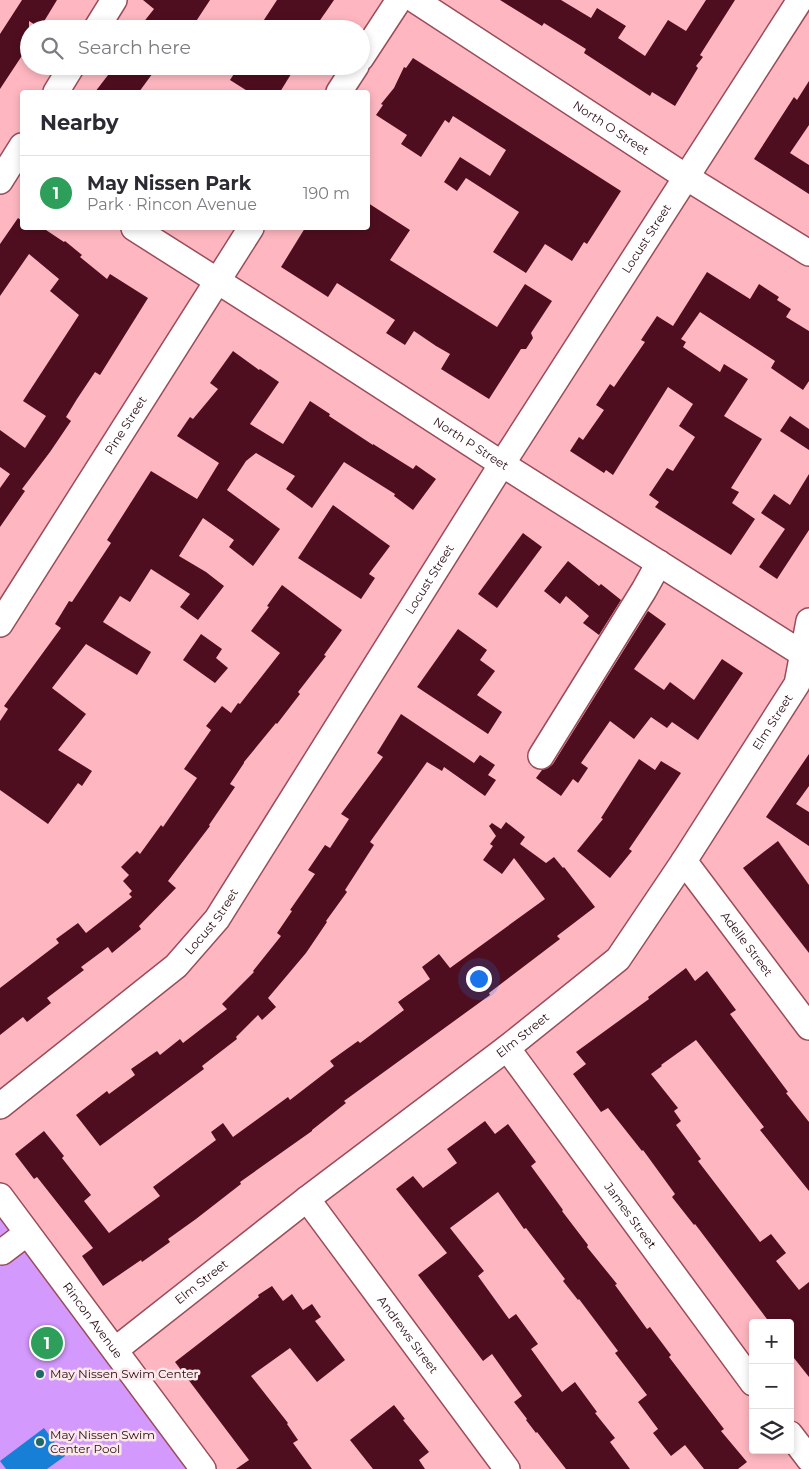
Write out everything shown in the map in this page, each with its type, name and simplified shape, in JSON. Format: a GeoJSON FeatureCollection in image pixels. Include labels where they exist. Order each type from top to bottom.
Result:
{"type":"FeatureCollection","features":[{"type":"Feature","properties":{"kind":"street"},"geometry":{"type":"LineString","coordinates":[[102,20],[114,0]]}},
{"type":"Feature","properties":{"kind":"street"},"geometry":{"type":"LineString","coordinates":[[370,44],[399,0]]}},
{"type":"Feature","properties":{"kind":"street","name":"North O Street"},"geometry":{"type":"LineString","coordinates":[[415,0],[686,177],[809,253]]}},
{"type":"Feature","properties":{"kind":"street","name":"Locust Street"},"geometry":{"type":"LineString","coordinates":[[0,1106],[176,966],[217,919],[502,464],[800,0]]}},
{"type":"Feature","properties":{"kind":"street"},"geometry":{"type":"LineString","coordinates":[[57,90],[66,75]]}},
{"type":"Feature","properties":{"kind":"street"},"geometry":{"type":"LineString","coordinates":[[339,90],[350,75]]}},
{"type":"Feature","properties":{"kind":"street"},"geometry":{"type":"LineString","coordinates":[[0,181],[15,151]]}},
{"type":"Feature","properties":{"kind":"street","name":"North P Street"},"geometry":{"type":"LineString","coordinates":[[137,230],[806,656]]}},
{"type":"Feature","properties":{"kind":"street","name":"Pine Street"},"geometry":{"type":"LineString","coordinates":[[0,624],[250,230]]}},
{"type":"Feature","properties":{"kind":"street"},"geometry":{"type":"LineString","coordinates":[[541,756],[659,563]]}},
{"type":"Feature","properties":{"kind":"street","name":"Elm Street"},"geometry":{"type":"LineString","coordinates":[[115,1350],[307,1199],[507,1048],[618,959],[684,861],[797,684],[806,656],[809,621]]}},
{"type":"Feature","properties":{"kind":"street","name":"Adelle Street"},"geometry":{"type":"LineString","coordinates":[[684,861],[809,1028]]}},
{"type":"Feature","properties":{"kind":"street","name":"James Street"},"geometry":{"type":"LineString","coordinates":[[507,1048],[749,1378]]}},
{"type":"Feature","properties":{"kind":"street","name":"Rincon Avenue"},"geometry":{"type":"LineString","coordinates":[[0,1196],[204,1469]]}},
{"type":"Feature","properties":{"kind":"street","name":"Andrews Street"},"geometry":{"type":"LineString","coordinates":[[307,1199],[507,1469]]}},
{"type":"Feature","properties":{"kind":"street"},"geometry":{"type":"LineString","coordinates":[[2,1252],[27,1233]]}},
{"type":"Feature","properties":{"kind":"street"},"geometry":{"type":"LineString","coordinates":[[794,1439],[809,1459]]}},
{"type":"Feature","properties":{"kind":"shaded area"},"geometry":{"type":"Polygon","coordinates":[[[0,1218],[187,1469],[0,1469],[0,1218]]]}},
{"type":"Feature","properties":{"kind":"water","name":"May Nissen Swim Center Pool"},"geometry":{"type":"Polygon","coordinates":[[[44,1428],[65,1456],[47,1469],[6,1469],[0,1461],[44,1428]]]}},
{"type":"Feature","properties":{"kind":"building"},"geometry":{"type":"Polygon","coordinates":[[[22,0],[57,0],[45,20],[20,20],[20,59],[0,89],[0,34],[22,0]]]}},
{"type":"Feature","properties":{"kind":"building"},"geometry":{"type":"Polygon","coordinates":[[[143,0],[210,0],[197,20],[145,20],[154,9],[143,0]]]}},
{"type":"Feature","properties":{"kind":"building"},"geometry":{"type":"Polygon","coordinates":[[[277,0],[334,0],[320,20],[264,20],[277,0]]]}},
{"type":"Feature","properties":{"kind":"building"},"geometry":{"type":"Polygon","coordinates":[[[500,0],[561,0],[591,18],[597,8],[626,26],[618,38],[645,56],[668,20],[686,31],[706,0],[735,0],[700,55],[703,57],[696,66],[698,68],[675,106],[652,92],[650,96],[584,53],[586,49],[544,23],[542,26],[500,0]]]}},
{"type":"Feature","properties":{"kind":"building"},"geometry":{"type":"Polygon","coordinates":[[[413,58],[621,191],[587,244],[584,242],[572,261],[545,244],[526,273],[493,252],[519,212],[466,178],[457,191],[444,182],[460,157],[490,176],[506,150],[453,116],[449,123],[445,120],[421,157],[401,144],[407,135],[376,115],[383,105],[381,104],[394,88],[404,67],[406,68],[413,58]]]}},
{"type":"Feature","properties":{"kind":"building"},"geometry":{"type":"Polygon","coordinates":[[[108,75],[151,75],[140,90],[97,90],[108,75]]]}},
{"type":"Feature","properties":{"kind":"building"},"geometry":{"type":"Polygon","coordinates":[[[233,75],[290,75],[281,90],[246,90],[230,80],[233,75]]]}},
{"type":"Feature","properties":{"kind":"building"},"geometry":{"type":"Polygon","coordinates":[[[809,81],[809,125],[790,153],[809,165],[809,194],[754,159],[794,97],[797,100],[809,81]]]}},
{"type":"Feature","properties":{"kind":"building"},"geometry":{"type":"Polygon","coordinates":[[[370,204],[410,230],[390,260],[497,327],[525,284],[552,301],[531,333],[533,338],[526,349],[521,349],[489,399],[441,369],[450,354],[414,331],[405,345],[386,333],[395,320],[337,283],[328,297],[281,267],[304,230],[370,230],[370,204]]]}},
{"type":"Feature","properties":{"kind":"building"},"geometry":{"type":"Polygon","coordinates":[[[18,218],[20,220],[20,230],[46,230],[65,241],[82,255],[80,257],[107,279],[110,274],[148,298],[100,375],[95,372],[77,399],[66,417],[71,421],[22,489],[25,491],[0,527],[0,488],[10,474],[0,467],[0,430],[25,448],[46,416],[23,401],[79,315],[50,291],[59,279],[29,254],[0,296],[0,244],[18,218]]]}},
{"type":"Feature","properties":{"kind":"building"},"geometry":{"type":"Polygon","coordinates":[[[707,272],[750,299],[759,284],[779,297],[777,300],[791,309],[786,317],[809,331],[809,381],[803,390],[771,368],[775,361],[700,312],[681,339],[686,342],[683,347],[720,372],[724,364],[748,379],[724,416],[762,439],[731,488],[739,492],[732,503],[755,519],[731,555],[655,507],[659,502],[649,495],[667,468],[673,471],[695,437],[679,426],[693,404],[668,387],[613,475],[606,470],[604,473],[570,451],[579,437],[583,440],[604,410],[596,405],[610,384],[614,387],[645,342],[641,340],[657,316],[673,326],[707,272]]]}},
{"type":"Feature","properties":{"kind":"building"},"geometry":{"type":"Polygon","coordinates":[[[233,351],[279,382],[250,424],[283,444],[310,401],[373,445],[413,469],[416,465],[436,479],[413,510],[394,496],[395,494],[344,462],[312,508],[286,489],[295,476],[256,453],[246,461],[227,490],[280,529],[253,566],[229,547],[234,540],[203,518],[179,556],[206,572],[224,586],[198,620],[180,607],[190,594],[151,569],[130,602],[120,596],[103,622],[151,652],[137,675],[86,644],[52,688],[86,714],[58,750],[92,771],[82,786],[78,783],[48,824],[0,790],[0,721],[8,709],[4,706],[61,628],[55,624],[69,601],[72,602],[111,543],[107,540],[151,471],[197,499],[219,463],[177,436],[190,417],[193,419],[218,389],[210,383],[233,351]]]}},
{"type":"Feature","properties":{"kind":"building"},"geometry":{"type":"Polygon","coordinates":[[[790,416],[809,429],[809,450],[780,431],[790,416]]]}},
{"type":"Feature","properties":{"kind":"building"},"geometry":{"type":"Polygon","coordinates":[[[809,474],[809,530],[777,579],[759,567],[785,529],[761,513],[774,494],[790,505],[809,474]]]}},
{"type":"Feature","properties":{"kind":"building"},"geometry":{"type":"Polygon","coordinates":[[[333,505],[390,546],[369,574],[375,578],[361,599],[298,558],[333,505]]]}},
{"type":"Feature","properties":{"kind":"building"},"geometry":{"type":"Polygon","coordinates":[[[523,533],[542,547],[497,608],[478,594],[523,533]]]}},
{"type":"Feature","properties":{"kind":"building"},"geometry":{"type":"Polygon","coordinates":[[[568,561],[599,586],[601,584],[621,600],[599,635],[583,623],[589,616],[566,596],[560,604],[544,591],[568,561]]]}},
{"type":"Feature","properties":{"kind":"building"},"geometry":{"type":"Polygon","coordinates":[[[282,585],[342,630],[324,655],[326,656],[298,692],[300,694],[277,724],[244,762],[230,784],[235,787],[210,826],[168,881],[176,888],[139,926],[141,929],[112,953],[108,947],[81,967],[84,970],[47,998],[51,1003],[27,1022],[23,1017],[0,1035],[0,988],[59,943],[56,939],[78,923],[86,933],[132,897],[129,894],[132,891],[123,881],[129,875],[121,867],[137,851],[140,854],[161,825],[163,827],[197,778],[184,769],[211,730],[206,726],[222,706],[231,713],[280,653],[251,631],[269,607],[267,606],[282,585]]]}},
{"type":"Feature","properties":{"kind":"building"},"geometry":{"type":"Polygon","coordinates":[[[648,611],[666,624],[634,669],[664,690],[670,682],[694,700],[722,659],[743,673],[698,740],[672,722],[667,728],[651,717],[634,739],[610,721],[581,763],[588,768],[578,783],[573,779],[561,796],[536,778],[542,770],[553,764],[648,611]]]}},
{"type":"Feature","properties":{"kind":"building"},"geometry":{"type":"Polygon","coordinates":[[[458,629],[487,650],[480,660],[495,671],[477,695],[502,712],[488,734],[417,687],[458,629]]]}},
{"type":"Feature","properties":{"kind":"building"},"geometry":{"type":"Polygon","coordinates":[[[201,634],[222,649],[216,658],[228,668],[215,683],[183,660],[201,634]]]}},
{"type":"Feature","properties":{"kind":"building"},"geometry":{"type":"Polygon","coordinates":[[[401,714],[474,763],[480,755],[495,765],[488,775],[496,780],[485,796],[444,767],[442,771],[427,762],[370,842],[374,845],[327,922],[306,953],[268,998],[276,1007],[262,1020],[258,1015],[236,1037],[237,1039],[202,1066],[204,1069],[100,1146],[76,1115],[107,1091],[109,1094],[135,1075],[131,1069],[157,1051],[160,1055],[180,1039],[183,1043],[227,1009],[222,1004],[254,972],[281,936],[277,933],[292,911],[290,910],[315,874],[308,870],[325,845],[330,848],[349,819],[341,814],[383,757],[377,753],[401,714]]]}},
{"type":"Feature","properties":{"kind":"building"},"geometry":{"type":"Polygon","coordinates":[[[809,754],[809,786],[796,804],[809,812],[809,846],[766,817],[809,754]]]}},
{"type":"Feature","properties":{"kind":"building"},"geometry":{"type":"Polygon","coordinates":[[[639,759],[655,770],[661,761],[681,773],[629,849],[632,851],[610,878],[577,851],[603,819],[601,818],[639,759]]]}},
{"type":"Feature","properties":{"kind":"building"},"geometry":{"type":"Polygon","coordinates":[[[506,822],[525,837],[520,844],[546,863],[554,857],[595,907],[557,936],[560,939],[489,993],[490,995],[344,1101],[346,1103],[312,1131],[240,1182],[241,1184],[168,1239],[170,1242],[103,1286],[82,1256],[93,1248],[37,1177],[34,1179],[15,1154],[44,1131],[91,1195],[84,1201],[109,1233],[160,1196],[153,1187],[216,1140],[211,1132],[223,1123],[233,1137],[288,1097],[290,1100],[334,1066],[330,1061],[358,1041],[360,1043],[404,1010],[398,1002],[430,979],[422,967],[439,954],[450,968],[545,899],[514,858],[502,874],[483,860],[493,846],[490,844],[496,836],[489,826],[492,823],[501,829],[506,822]]]}},
{"type":"Feature","properties":{"kind":"building"},"geometry":{"type":"Polygon","coordinates":[[[778,841],[809,885],[809,953],[743,868],[778,841]]]}},
{"type":"Feature","properties":{"kind":"building"},"geometry":{"type":"Polygon","coordinates":[[[686,968],[695,981],[707,971],[736,1010],[730,1014],[809,1122],[809,1191],[760,1130],[764,1127],[696,1040],[651,1074],[678,1108],[674,1111],[681,1121],[676,1125],[701,1159],[698,1161],[760,1242],[771,1234],[786,1253],[776,1261],[799,1290],[809,1282],[809,1377],[794,1358],[794,1319],[767,1319],[695,1224],[672,1197],[675,1194],[643,1150],[608,1108],[601,1112],[573,1074],[586,1064],[576,1052],[649,999],[648,997],[686,968]]]}},
{"type":"Feature","properties":{"kind":"building"},"geometry":{"type":"Polygon","coordinates":[[[485,1121],[495,1134],[508,1124],[536,1162],[531,1166],[588,1245],[587,1247],[617,1284],[615,1285],[647,1329],[650,1327],[671,1355],[669,1357],[724,1429],[721,1431],[747,1462],[738,1469],[704,1469],[685,1445],[671,1456],[653,1433],[658,1429],[638,1402],[647,1395],[615,1353],[618,1351],[563,1281],[565,1279],[526,1228],[524,1229],[498,1192],[450,1228],[484,1271],[478,1276],[509,1319],[516,1314],[538,1344],[531,1349],[562,1392],[575,1382],[597,1412],[595,1413],[615,1438],[610,1442],[630,1469],[566,1469],[536,1433],[514,1402],[522,1396],[492,1354],[483,1361],[418,1275],[447,1253],[396,1189],[413,1176],[423,1188],[457,1163],[447,1149],[485,1121]]]}},
{"type":"Feature","properties":{"kind":"building"},"geometry":{"type":"Polygon","coordinates":[[[272,1286],[283,1301],[292,1294],[303,1310],[312,1304],[321,1317],[315,1321],[345,1360],[317,1382],[290,1348],[251,1376],[288,1423],[298,1440],[293,1443],[312,1469],[236,1469],[249,1460],[175,1362],[259,1297],[258,1295],[272,1286]]]}},
{"type":"Feature","properties":{"kind":"building"},"geometry":{"type":"Polygon","coordinates":[[[394,1405],[405,1419],[403,1420],[429,1452],[419,1460],[425,1469],[373,1469],[350,1440],[394,1405]]]}},
{"type":"Feature","properties":{"kind":"place","name":"May Nissen Park"},"geometry":{"type":"Point","coordinates":[47,1343]}},
{"type":"Feature","properties":{"kind":"place","name":"May Nissen Swim Center"},"geometry":{"type":"Point","coordinates":[40,1374]}},
{"type":"Feature","properties":{"kind":"place","name":"May Nissen Swim Center Pool"},"geometry":{"type":"Point","coordinates":[40,1442]}}]}
